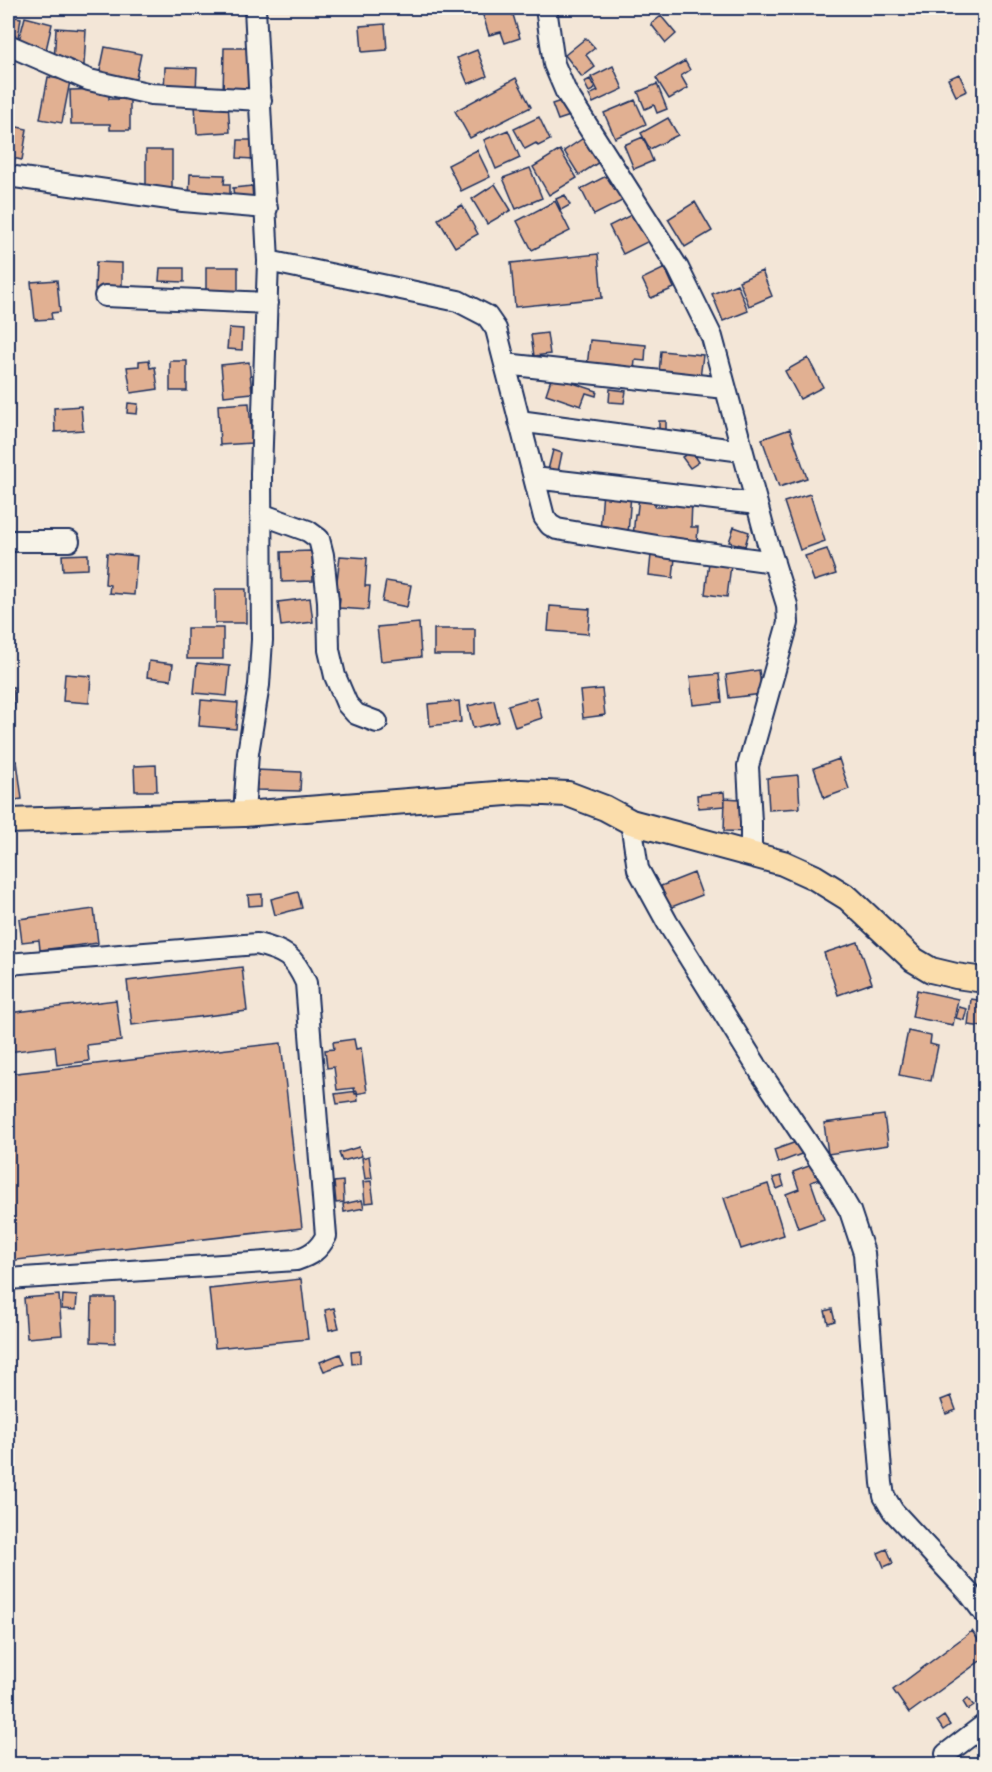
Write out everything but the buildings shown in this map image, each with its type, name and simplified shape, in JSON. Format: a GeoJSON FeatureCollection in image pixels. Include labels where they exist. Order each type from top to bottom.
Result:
{"type":"FeatureCollection","features":[{"type":"Feature","properties":{"kind":"main road"},"geometry":{"type":"LineString","coordinates":[[8,821],[244,814],[521,792],[568,794],[605,808],[631,822],[783,862],[814,877],[848,898],[914,960],[931,970],[984,980]]}},
{"type":"Feature","properties":{"kind":"street"},"geometry":{"type":"LineString","coordinates":[[244,814],[248,753],[259,685],[262,640],[261,514],[268,261],[255,8]]}},
{"type":"Feature","properties":{"kind":"street"},"geometry":{"type":"LineString","coordinates":[[546,8],[554,64],[566,92],[678,268],[711,337],[787,605],[788,622],[747,766],[751,855]]}},
{"type":"Feature","properties":{"kind":"street"},"geometry":{"type":"LineString","coordinates":[[8,45],[88,80],[151,94],[261,100]]}},
{"type":"Feature","properties":{"kind":"street"},"geometry":{"type":"LineString","coordinates":[[8,176],[222,205],[267,207]]}},
{"type":"Feature","properties":{"kind":"street"},"geometry":{"type":"LineString","coordinates":[[268,261],[458,301],[487,316],[496,329],[544,517],[550,525],[557,529],[663,547],[774,562]]}},
{"type":"Feature","properties":{"kind":"street"},"geometry":{"type":"LineString","coordinates":[[105,296],[267,303]]}},
{"type":"Feature","properties":{"kind":"street"},"geometry":{"type":"LineString","coordinates":[[505,364],[725,388]]}},
{"type":"Feature","properties":{"kind":"street"},"geometry":{"type":"LineString","coordinates":[[519,421],[742,451]]}},
{"type":"Feature","properties":{"kind":"street"},"geometry":{"type":"LineString","coordinates":[[534,478],[757,504]]}},
{"type":"Feature","properties":{"kind":"street"},"geometry":{"type":"LineString","coordinates":[[261,514],[308,531],[319,539],[328,601],[329,650],[335,676],[347,704],[356,714],[377,722]]}},
{"type":"Feature","properties":{"kind":"street"},"geometry":{"type":"LineString","coordinates":[[8,541],[69,541]]}},
{"type":"Feature","properties":{"kind":"street"},"geometry":{"type":"LineString","coordinates":[[631,822],[639,869],[667,922],[761,1073],[829,1174],[850,1211],[864,1253],[882,1483],[888,1504],[969,1593],[984,1613]]}},
{"type":"Feature","properties":{"kind":"street"},"geometry":{"type":"LineString","coordinates":[[8,964],[257,944],[278,950],[298,965],[306,983],[326,1236],[321,1246],[311,1255],[296,1260],[8,1279]]}},
{"type":"Feature","properties":{"kind":"street"},"geometry":{"type":"LineString","coordinates":[[946,1754],[984,1725]]}}]}
